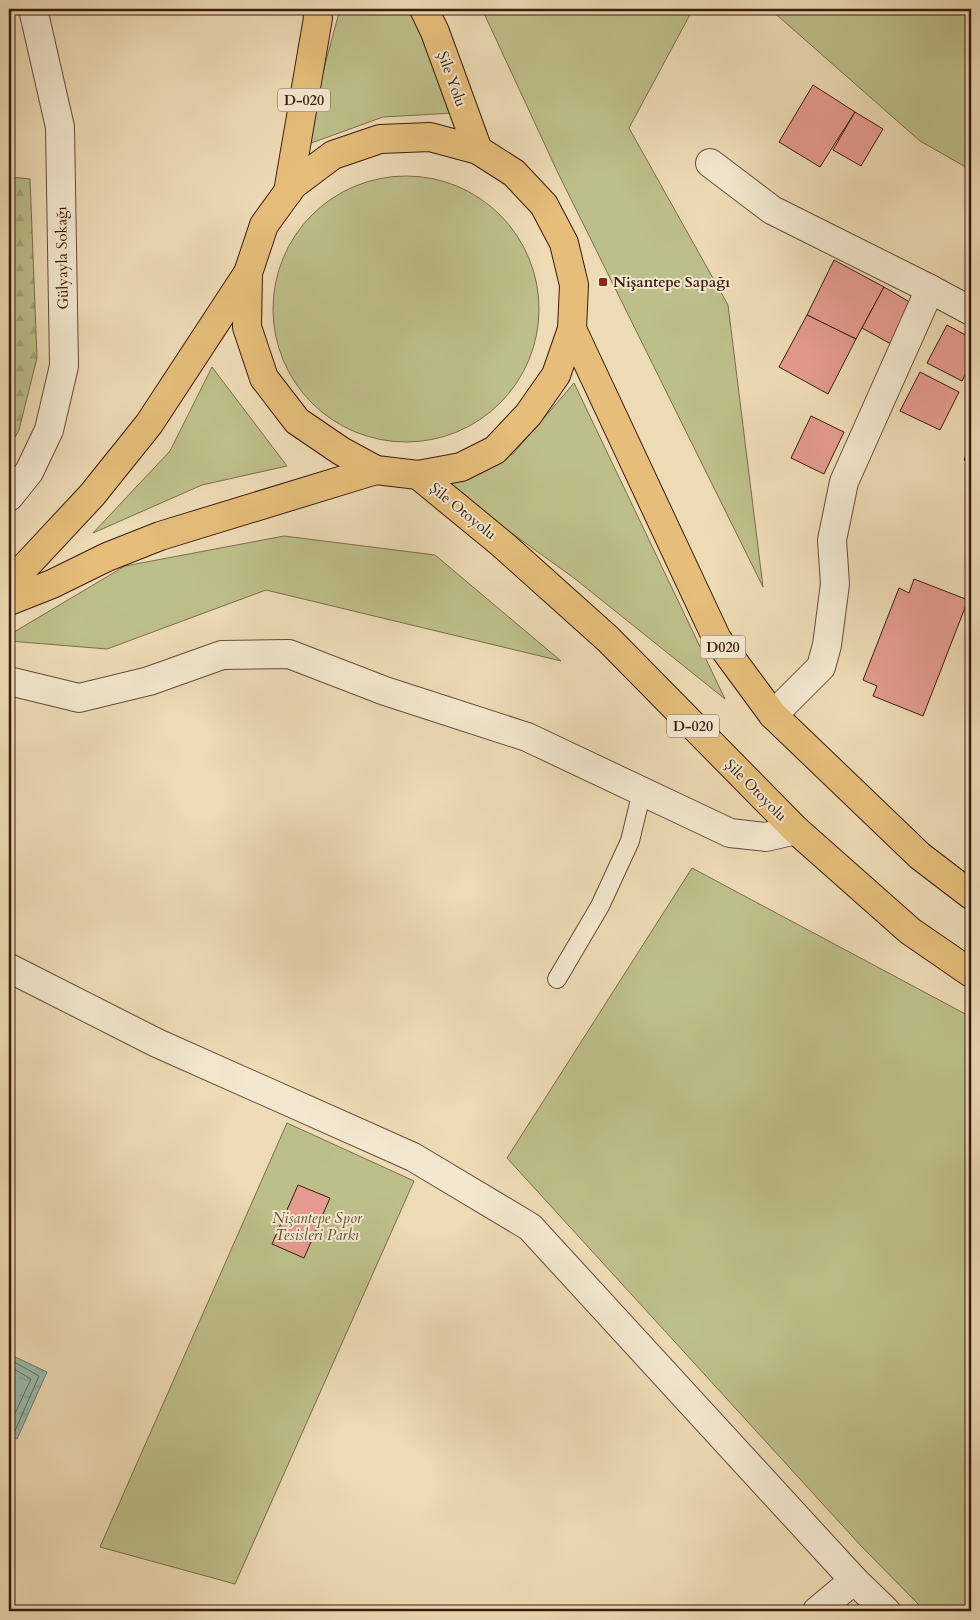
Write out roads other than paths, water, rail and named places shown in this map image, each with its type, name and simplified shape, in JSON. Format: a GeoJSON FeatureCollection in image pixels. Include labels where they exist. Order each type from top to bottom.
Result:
{"type":"FeatureCollection","features":[{"type":"Feature","properties":{"kind":"main road","name":"D-020"},"geometry":{"type":"LineString","coordinates":[[288,192],[318,9]]}},
{"type":"Feature","properties":{"kind":"main road","name":"Şile Yolu"},"geometry":{"type":"LineString","coordinates":[[424,9],[435,32],[478,150]]}},
{"type":"Feature","properties":{"kind":"main road"},"geometry":{"type":"LineString","coordinates":[[9,584],[92,495],[149,424],[248,273],[264,225],[293,185],[333,155],[380,139],[430,137],[478,150],[514,173],[544,205],[564,243],[574,285],[572,329],[556,375],[528,415],[495,450],[462,467],[418,475],[376,470],[341,451],[297,421],[264,378],[248,327],[248,273]]}},
{"type":"Feature","properties":{"kind":"main road","name":"D020"},"geometry":{"type":"LineString","coordinates":[[572,329],[717,639],[773,715],[920,856],[971,895]]}},
{"type":"Feature","properties":{"kind":"main road"},"geometry":{"type":"LineString","coordinates":[[9,601],[160,536],[376,470]]}},
{"type":"Feature","properties":{"kind":"main road","name":"Şile Otoyolu"},"geometry":{"type":"LineString","coordinates":[[418,475],[502,544],[608,639],[796,830],[910,931],[971,973]]}},
{"type":"Feature","properties":{"kind":"street","name":"Gülyayla Sokağı"},"geometry":{"type":"LineString","coordinates":[[9,497],[29,472],[49,430],[64,366],[60,126],[33,9]]}},
{"type":"Feature","properties":{"kind":"street"},"geometry":{"type":"LineString","coordinates":[[710,163],[772,210],[971,311]]}},
{"type":"Feature","properties":{"kind":"street"},"geometry":{"type":"LineString","coordinates":[[773,715],[821,667],[827,645],[835,584],[832,540],[844,482],[930,289]]}},
{"type":"Feature","properties":{"kind":"street"},"geometry":{"type":"LineString","coordinates":[[9,681],[79,698],[149,681],[222,655],[289,654],[385,690],[527,737],[730,832],[766,837],[796,830]]}},
{"type":"Feature","properties":{"kind":"street"},"geometry":{"type":"LineString","coordinates":[[9,968],[157,1043],[413,1157],[530,1227],[854,1580],[886,1611]]}},
{"type":"Feature","properties":{"kind":"street"},"geometry":{"type":"LineString","coordinates":[[817,1611],[854,1580]]}},
{"type":"Feature","properties":{"kind":"lane"},"geometry":{"type":"LineString","coordinates":[[556,979],[600,906],[630,841],[642,791]]}},
{"type":"Feature","properties":{"kind":"water"},"geometry":{"type":"Polygon","coordinates":[[[9,1354],[47,1372],[17,1439],[9,1436],[9,1354]]]}},
{"type":"Feature","properties":{"kind":"place","name":"Nişantepe Sapağı"},"geometry":{"type":"Point","coordinates":[603,282]}},
{"type":"Feature","properties":{"kind":"park label","name":"Nişantepe Spor Tesisleri Parkı"},"geometry":{"type":"Point","coordinates":[317,1226]}}]}
